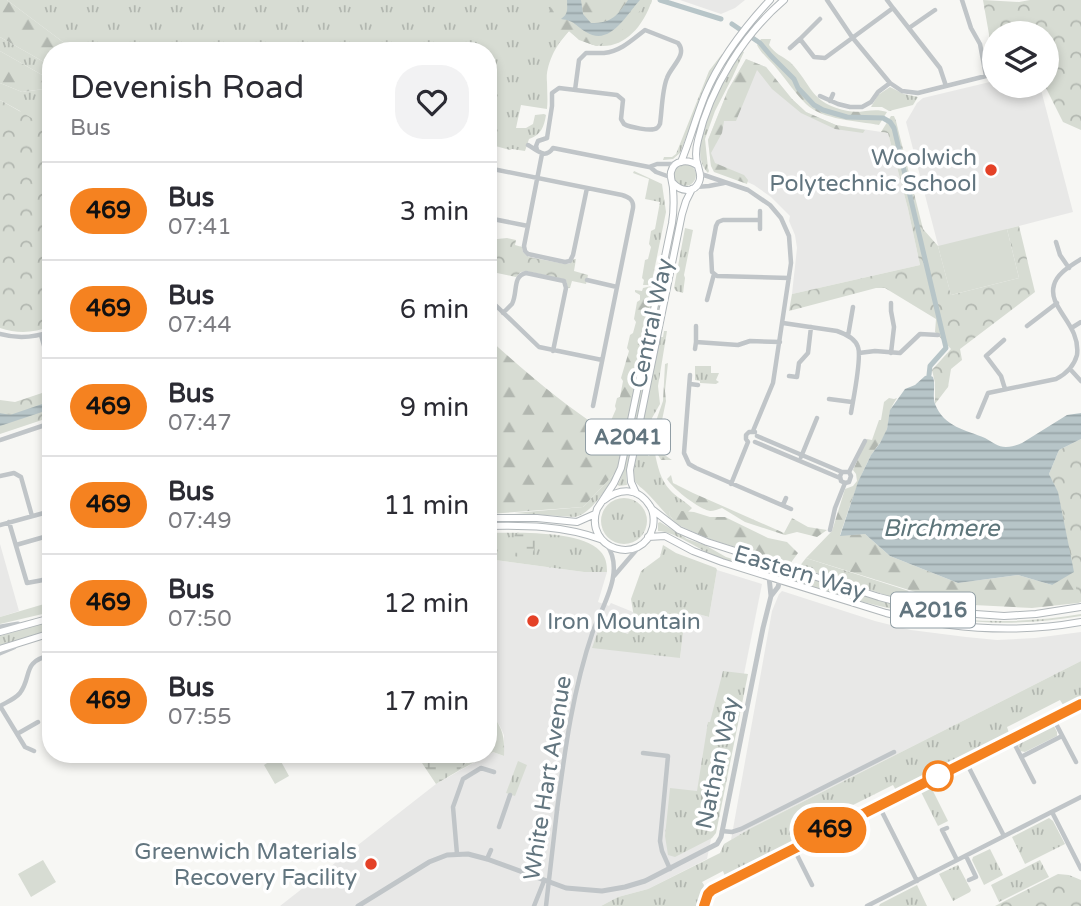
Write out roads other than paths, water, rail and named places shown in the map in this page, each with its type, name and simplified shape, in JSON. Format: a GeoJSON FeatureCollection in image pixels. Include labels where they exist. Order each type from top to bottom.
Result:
{"type":"FeatureCollection","features":[{"type":"Feature","properties":{"kind":"main road","name":"Central Way"},"geometry":{"type":"LineString","coordinates":[[604,500],[621,468],[672,223],[673,168],[678,163],[706,92],[727,54],[743,38],[770,0]]}},
{"type":"Feature","properties":{"kind":"main road","name":"Central Way"},"geometry":{"type":"LineString","coordinates":[[750,29],[784,0]]}},
{"type":"Feature","properties":{"kind":"main road","name":"Central Way"},"geometry":{"type":"LineString","coordinates":[[636,494],[630,470],[682,214],[686,201],[701,178],[697,142],[708,110],[743,38]]}},
{"type":"Feature","properties":{"kind":"main road"},"geometry":{"type":"LineString","coordinates":[[678,163],[690,161],[699,170]]}},
{"type":"Feature","properties":{"kind":"main road"},"geometry":{"type":"LineString","coordinates":[[672,180],[681,190],[694,188]]}},
{"type":"Feature","properties":{"kind":"main road"},"geometry":{"type":"LineString","coordinates":[[497,526],[552,528],[582,533],[619,550],[630,550],[638,547],[648,537],[653,525],[653,510],[644,498],[622,491],[604,500],[595,514],[595,527],[604,542]]}},
{"type":"Feature","properties":{"kind":"main road","name":"Eastern Way"},"geometry":{"type":"LineString","coordinates":[[653,510],[687,534],[729,550],[933,611],[1004,616],[1081,607]]}},
{"type":"Feature","properties":{"kind":"main road"},"geometry":{"type":"LineString","coordinates":[[497,518],[577,522],[595,514]]}},
{"type":"Feature","properties":{"kind":"main road","name":"Eastern Way"},"geometry":{"type":"LineString","coordinates":[[648,537],[665,536],[703,555],[769,577],[886,613],[944,625],[1028,629],[1081,622]]}},
{"type":"Feature","properties":{"kind":"main road"},"geometry":{"type":"LineString","coordinates":[[0,632],[42,620]]}},
{"type":"Feature","properties":{"kind":"main road"},"geometry":{"type":"LineString","coordinates":[[0,651],[42,636]]}},
{"type":"Feature","properties":{"kind":"street"},"geometry":{"type":"LineString","coordinates":[[887,0],[940,68],[946,86]]}},
{"type":"Feature","properties":{"kind":"street"},"geometry":{"type":"LineString","coordinates":[[826,1],[890,83],[912,93],[986,76],[981,44],[971,28],[962,0]]}},
{"type":"Feature","properties":{"kind":"street"},"geometry":{"type":"LineString","coordinates":[[800,39],[814,57],[825,58],[892,8]]}},
{"type":"Feature","properties":{"kind":"street"},"geometry":{"type":"LineString","coordinates":[[909,29],[935,10]]}},
{"type":"Feature","properties":{"kind":"street"},"geometry":{"type":"LineString","coordinates":[[790,48],[820,19]]}},
{"type":"Feature","properties":{"kind":"street"},"geometry":{"type":"LineString","coordinates":[[575,90],[579,60],[586,53],[618,49],[645,30],[678,43],[681,47],[681,54],[666,78],[660,124],[655,129],[628,127],[624,124],[621,119],[623,103],[620,96],[559,88],[553,90],[543,139],[537,143],[540,153],[538,178],[524,246],[526,253],[570,261],[587,188]]}},
{"type":"Feature","properties":{"kind":"street"},"geometry":{"type":"LineString","coordinates":[[820,96],[850,107],[862,107],[890,83]]}},
{"type":"Feature","properties":{"kind":"street"},"geometry":{"type":"LineString","coordinates":[[830,101],[833,94]]}},
{"type":"Feature","properties":{"kind":"street"},"geometry":{"type":"LineString","coordinates":[[543,139],[552,143],[553,148],[550,153],[540,153],[528,143],[543,139]]}},
{"type":"Feature","properties":{"kind":"street"},"geometry":{"type":"LineString","coordinates":[[553,148],[649,167],[672,180]]}},
{"type":"Feature","properties":{"kind":"street"},"geometry":{"type":"LineString","coordinates":[[649,167],[678,163]]}},
{"type":"Feature","properties":{"kind":"street"},"geometry":{"type":"LineString","coordinates":[[497,170],[628,197],[634,204],[593,406]]}},
{"type":"Feature","properties":{"kind":"street"},"geometry":{"type":"LineString","coordinates":[[699,170],[754,193],[770,205],[781,218],[791,244],[791,263],[773,383],[755,437],[748,442],[731,484]]}},
{"type":"Feature","properties":{"kind":"street"},"geometry":{"type":"LineString","coordinates":[[694,188],[725,183]]}},
{"type":"Feature","properties":{"kind":"street"},"geometry":{"type":"LineString","coordinates":[[760,211],[760,229]]}},
{"type":"Feature","properties":{"kind":"street"},"geometry":{"type":"LineString","coordinates":[[497,220],[528,226]]}},
{"type":"Feature","properties":{"kind":"street"},"geometry":{"type":"LineString","coordinates":[[707,300],[713,274],[711,255],[717,224],[723,220],[760,220]]}},
{"type":"Feature","properties":{"kind":"street"},"geometry":{"type":"LineString","coordinates":[[1056,242],[1060,255],[1069,268]]}},
{"type":"Feature","properties":{"kind":"street"},"geometry":{"type":"LineString","coordinates":[[978,417],[988,393],[1052,380],[1070,369],[1079,346],[1073,327],[1054,296],[1054,285],[1059,276],[1081,259]]}},
{"type":"Feature","properties":{"kind":"street"},"geometry":{"type":"LineString","coordinates":[[503,313],[512,303],[518,277],[522,274],[564,281],[566,288],[553,351]]}},
{"type":"Feature","properties":{"kind":"street"},"geometry":{"type":"LineString","coordinates":[[713,274],[789,278]]}},
{"type":"Feature","properties":{"kind":"street"},"geometry":{"type":"LineString","coordinates":[[587,280],[617,286]]}},
{"type":"Feature","properties":{"kind":"street"},"geometry":{"type":"LineString","coordinates":[[891,303],[894,327],[891,353]]}},
{"type":"Feature","properties":{"kind":"street"},"geometry":{"type":"LineString","coordinates":[[1027,326],[1057,303]]}},
{"type":"Feature","properties":{"kind":"street"},"geometry":{"type":"LineString","coordinates":[[497,307],[539,347],[602,360]]}},
{"type":"Feature","properties":{"kind":"street"},"geometry":{"type":"LineString","coordinates":[[848,335],[853,307]]}},
{"type":"Feature","properties":{"kind":"street"},"geometry":{"type":"LineString","coordinates":[[1073,327],[1081,322]]}},
{"type":"Feature","properties":{"kind":"street"},"geometry":{"type":"LineString","coordinates":[[783,323],[837,331],[856,342],[859,353],[851,413]]}},
{"type":"Feature","properties":{"kind":"street"},"geometry":{"type":"LineString","coordinates":[[695,349],[696,326]]}},
{"type":"Feature","properties":{"kind":"street"},"geometry":{"type":"LineString","coordinates":[[789,376],[797,377],[799,363],[808,354],[811,327]]}},
{"type":"Feature","properties":{"kind":"street"},"geometry":{"type":"LineString","coordinates":[[0,334],[24,338],[41,335],[42,339]]}},
{"type":"Feature","properties":{"kind":"street"},"geometry":{"type":"LineString","coordinates":[[859,353],[875,351],[900,354],[920,334],[938,335]]}},
{"type":"Feature","properties":{"kind":"street"},"geometry":{"type":"LineString","coordinates":[[1004,340],[986,356],[1001,376],[1005,389]]}},
{"type":"Feature","properties":{"kind":"street"},"geometry":{"type":"LineString","coordinates":[[696,342],[738,345],[750,341],[780,342]]}},
{"type":"Feature","properties":{"kind":"street"},"geometry":{"type":"LineString","coordinates":[[1070,369],[1081,381]]}},
{"type":"Feature","properties":{"kind":"street"},"geometry":{"type":"LineString","coordinates":[[690,375],[684,450],[693,467],[791,509]]}},
{"type":"Feature","properties":{"kind":"street"},"geometry":{"type":"LineString","coordinates":[[690,384],[698,384]]}},
{"type":"Feature","properties":{"kind":"street"},"geometry":{"type":"LineString","coordinates":[[829,398],[852,402]]}},
{"type":"Feature","properties":{"kind":"street"},"geometry":{"type":"LineString","coordinates":[[800,458],[817,418]]}},
{"type":"Feature","properties":{"kind":"street"},"geometry":{"type":"LineString","coordinates":[[0,440],[42,426]]}},
{"type":"Feature","properties":{"kind":"street"},"geometry":{"type":"LineString","coordinates":[[748,442],[746,435],[749,432],[800,458],[852,478],[845,483]]}},
{"type":"Feature","properties":{"kind":"street"},"geometry":{"type":"LineString","coordinates":[[830,530],[845,483],[843,474],[865,441]]}},
{"type":"Feature","properties":{"kind":"street"},"geometry":{"type":"LineString","coordinates":[[0,476],[14,473],[21,477],[32,516]]}},
{"type":"Feature","properties":{"kind":"street"},"geometry":{"type":"LineString","coordinates":[[783,505],[786,498]]}},
{"type":"Feature","properties":{"kind":"street"},"geometry":{"type":"LineString","coordinates":[[0,525],[42,513]]}},
{"type":"Feature","properties":{"kind":"street"},"geometry":{"type":"LineString","coordinates":[[9,522],[27,583],[42,580]]}},
{"type":"Feature","properties":{"kind":"street"},"geometry":{"type":"LineString","coordinates":[[16,545],[42,538]]}},
{"type":"Feature","properties":{"kind":"street"},"geometry":{"type":"LineString","coordinates":[[604,542],[614,561],[614,577]]}},
{"type":"Feature","properties":{"kind":"street","name":"White Hart Avenue"},"geometry":{"type":"LineString","coordinates":[[546,906],[568,727],[587,647],[614,577],[638,547]]}},
{"type":"Feature","properties":{"kind":"street"},"geometry":{"type":"LineString","coordinates":[[729,550],[754,564],[774,570],[780,580]]}},
{"type":"Feature","properties":{"kind":"street","name":"Nathan Way"},"geometry":{"type":"LineString","coordinates":[[358,906],[437,858],[457,854],[487,859],[566,888],[601,891],[636,884],[717,844],[722,831],[771,596],[769,577]]}},
{"type":"Feature","properties":{"kind":"street","name":"Nathan Way"},"geometry":{"type":"LineString","coordinates":[[771,596],[780,580]]}},
{"type":"Feature","properties":{"kind":"street"},"geometry":{"type":"LineString","coordinates":[[0,627],[42,620]]}},
{"type":"Feature","properties":{"kind":"street"},"geometry":{"type":"LineString","coordinates":[[34,751],[25,747],[0,706],[21,692],[27,673],[33,663],[42,657]]}},
{"type":"Feature","properties":{"kind":"street"},"geometry":{"type":"LineString","coordinates":[[704,906],[712,890],[1081,704]]}},
{"type":"Feature","properties":{"kind":"street"},"geometry":{"type":"LineString","coordinates":[[1053,718],[1076,762]]}},
{"type":"Feature","properties":{"kind":"street"},"geometry":{"type":"LineString","coordinates":[[17,734],[38,722]]}},
{"type":"Feature","properties":{"kind":"street"},"geometry":{"type":"LineString","coordinates":[[1021,757],[1062,736]]}},
{"type":"Feature","properties":{"kind":"street"},"geometry":{"type":"LineString","coordinates":[[1012,739],[1034,782]]}},
{"type":"Feature","properties":{"kind":"street"},"geometry":{"type":"LineString","coordinates":[[722,831],[741,829],[894,751]]}},
{"type":"Feature","properties":{"kind":"street"},"geometry":{"type":"LineString","coordinates":[[643,753],[668,756],[660,841],[670,869]]}},
{"type":"Feature","properties":{"kind":"street"},"geometry":{"type":"LineString","coordinates":[[966,762],[1004,836]]}},
{"type":"Feature","properties":{"kind":"street"},"geometry":{"type":"LineString","coordinates":[[457,854],[453,807],[463,779],[481,768],[494,772]]}},
{"type":"Feature","properties":{"kind":"street"},"geometry":{"type":"LineString","coordinates":[[499,827],[510,795]]}},
{"type":"Feature","properties":{"kind":"street"},"geometry":{"type":"LineString","coordinates":[[871,905],[1081,797]]}},
{"type":"Feature","properties":{"kind":"street"},"geometry":{"type":"LineString","coordinates":[[879,806],[917,881]]}},
{"type":"Feature","properties":{"kind":"street"},"geometry":{"type":"LineString","coordinates":[[1052,812],[1081,869]]}},
{"type":"Feature","properties":{"kind":"street"},"geometry":{"type":"LineString","coordinates":[[947,828],[942,830],[957,860]]}},
{"type":"Feature","properties":{"kind":"street"},"geometry":{"type":"LineString","coordinates":[[794,849],[812,885]]}},
{"type":"Feature","properties":{"kind":"street"},"geometry":{"type":"LineString","coordinates":[[487,859],[491,850]]}},
{"type":"Feature","properties":{"kind":"street"},"geometry":{"type":"LineString","coordinates":[[966,856],[976,877],[969,880]]}},
{"type":"Feature","properties":{"kind":"street"},"geometry":{"type":"LineString","coordinates":[[534,906],[544,881]]}},
{"type":"Feature","properties":{"kind":"water"},"geometry":{"type":"Polygon","coordinates":[[[567,0],[581,0],[583,14],[591,23],[613,18],[628,0],[640,0],[617,27],[603,35],[595,36],[572,22],[561,19],[566,13],[567,0]]]}},
{"type":"Feature","properties":{"kind":"water","name":"Birchmere"},"geometry":{"type":"Polygon","coordinates":[[[929,375],[934,380],[935,404],[944,418],[956,427],[1000,446],[1010,447],[1022,443],[1067,415],[1081,413],[1081,439],[1059,450],[1049,474],[1058,492],[1074,572],[1052,585],[1018,575],[958,583],[890,556],[865,534],[840,536],[858,482],[887,429],[890,410],[905,389],[929,375]]]}},
{"type":"Feature","properties":{"kind":"water"},"geometry":{"type":"Polygon","coordinates":[[[42,404],[42,412],[0,426],[0,413],[10,415],[42,404]]]}},
{"type":"Feature","properties":{"kind":"waterway"},"geometry":{"type":"LineString","coordinates":[[660,0],[721,19]]}},
{"type":"Feature","properties":{"kind":"waterway"},"geometry":{"type":"LineString","coordinates":[[732,24],[760,43],[814,105],[847,117],[883,118],[894,128],[946,348],[930,366],[929,375]]}},
{"type":"Feature","properties":{"kind":"place","name":"Woolwich Polytechnic School"},"geometry":{"type":"Point","coordinates":[991,170]}},
{"type":"Feature","properties":{"kind":"place","name":"Iron Mountain"},"geometry":{"type":"Point","coordinates":[533,621]}},
{"type":"Feature","properties":{"kind":"place","name":"Greenwich Materials Recovery Facility"},"geometry":{"type":"Point","coordinates":[371,864]}}]}
